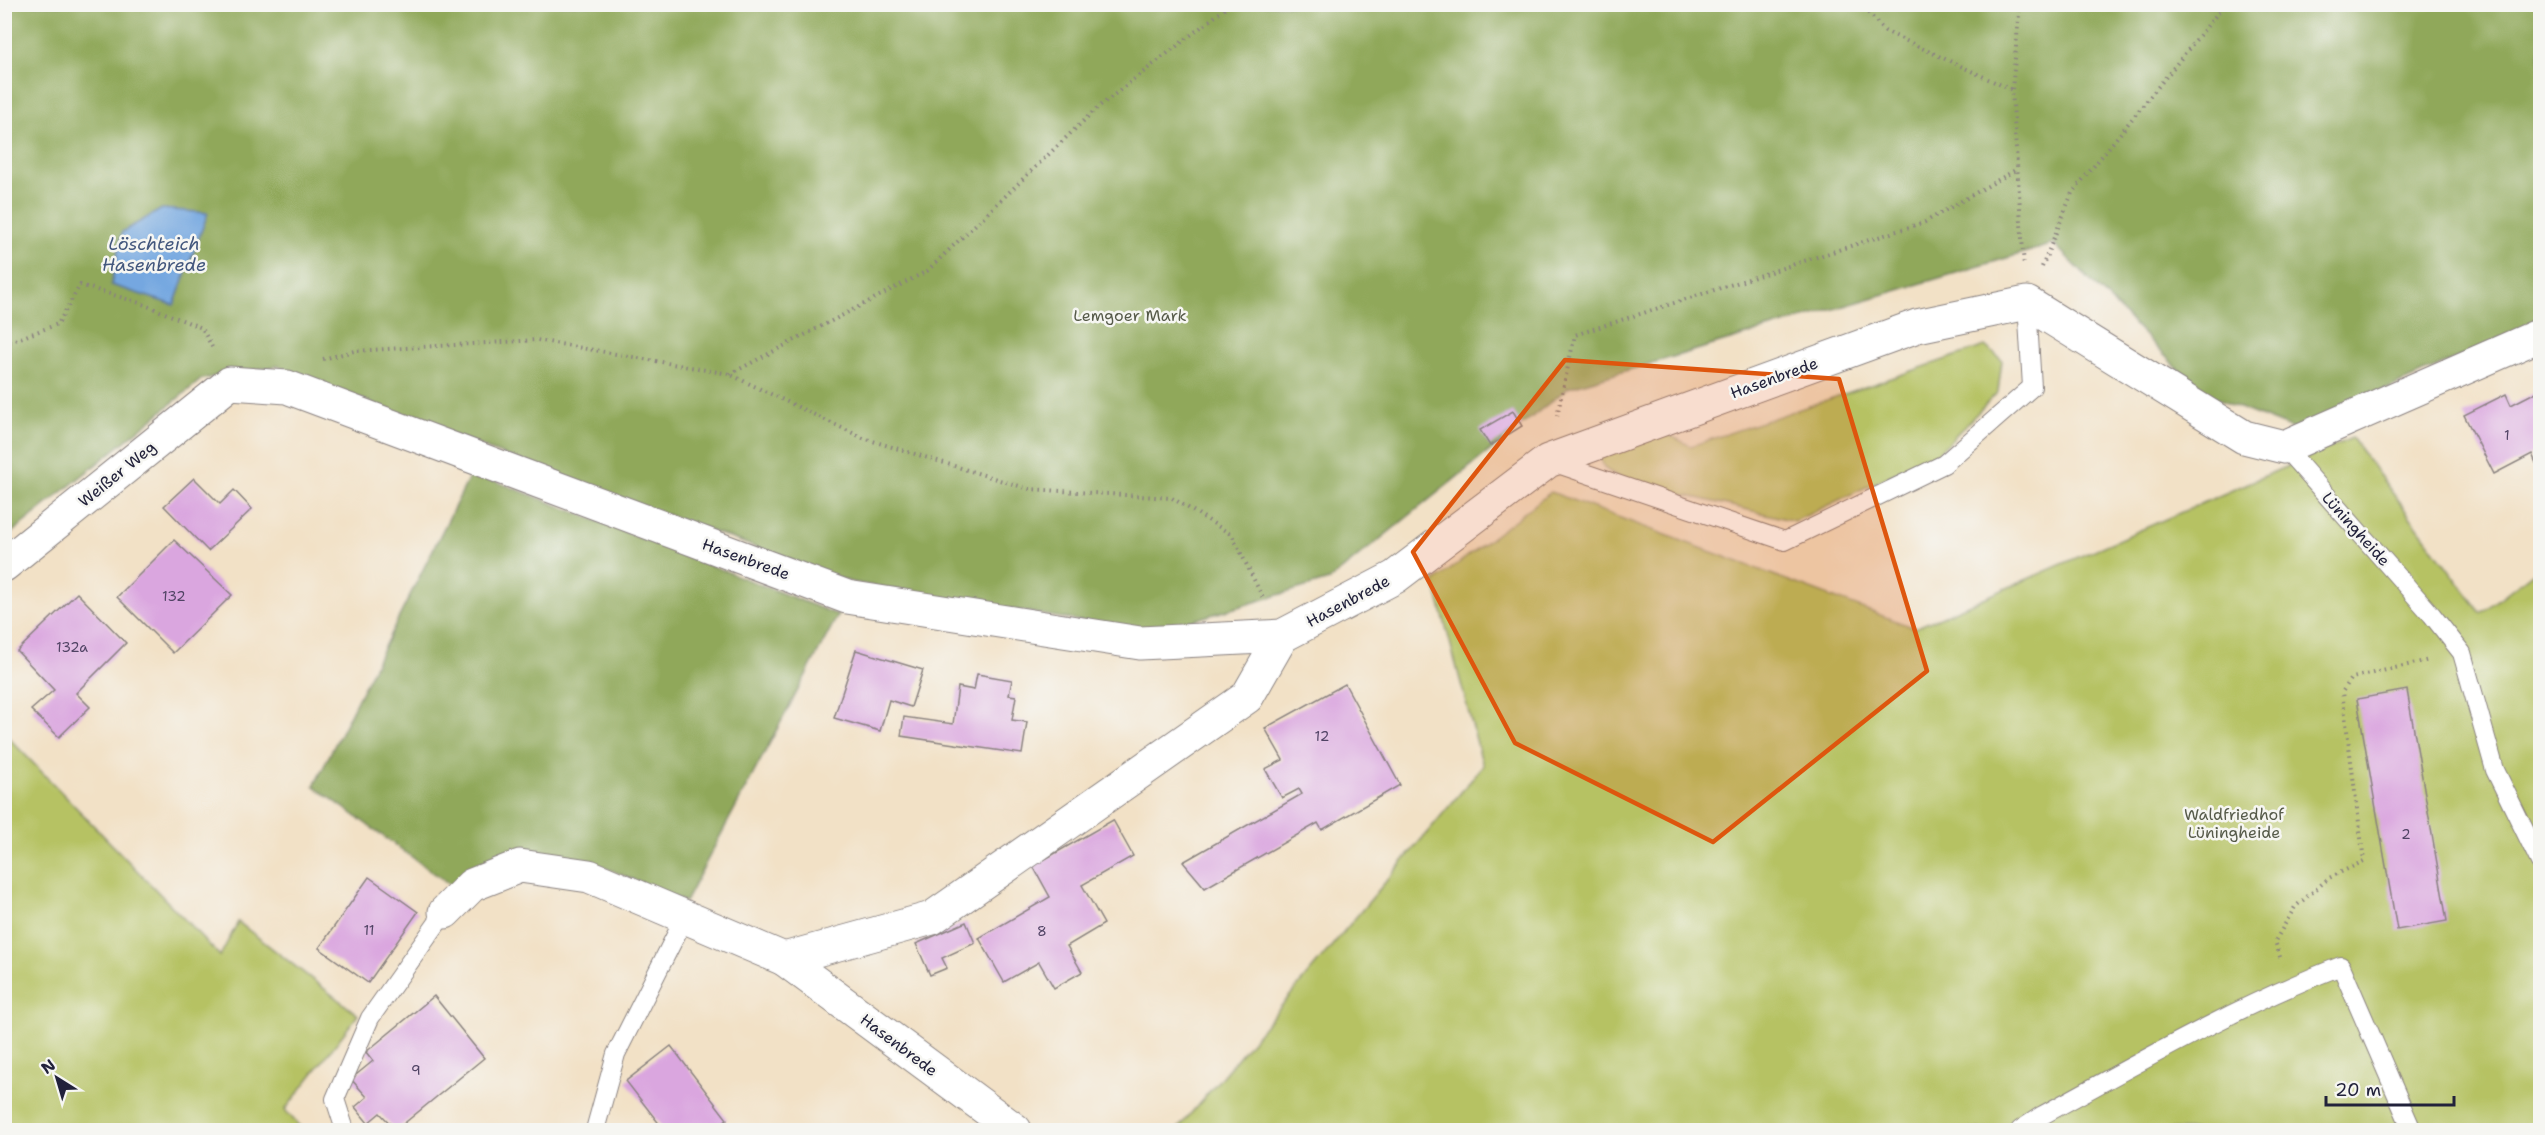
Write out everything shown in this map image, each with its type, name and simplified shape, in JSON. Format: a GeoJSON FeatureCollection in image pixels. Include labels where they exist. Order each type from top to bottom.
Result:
{"type":"FeatureCollection","features":[{"type":"Feature","properties":{"kind":"street"},"geometry":{"type":"LineString","coordinates":[[2027,303],[2244,437],[2284,447],[2541,335]]}},
{"type":"Feature","properties":{"kind":"street","name":"Hasenbrede"},"geometry":{"type":"LineString","coordinates":[[230,383],[286,387],[847,597],[1140,643],[1282,636],[1395,578],[1548,460],[1917,326],[2027,303]]}},
{"type":"Feature","properties":{"kind":"street","name":"Weißer Weg"},"geometry":{"type":"LineString","coordinates":[[4,565],[230,383]]}},
{"type":"Feature","properties":{"kind":"street"},"geometry":{"type":"LineString","coordinates":[[784,959],[932,918],[1247,697],[1282,636]]}},
{"type":"Feature","properties":{"kind":"street","name":"Hasenbrede"},"geometry":{"type":"LineString","coordinates":[[445,912],[472,885],[520,866],[589,876],[784,959],[1015,1131]]}},
{"type":"Feature","properties":{"kind":"lane"},"geometry":{"type":"LineString","coordinates":[[1548,460],[1785,541],[1944,464],[2032,387],[2027,303]]}},
{"type":"Feature","properties":{"kind":"lane","name":"Lüningheide"},"geometry":{"type":"LineString","coordinates":[[2284,447],[2432,615],[2462,653],[2496,770],[2541,862]]}},
{"type":"Feature","properties":{"kind":"lane"},"geometry":{"type":"LineString","coordinates":[[345,1131],[335,1099],[370,1018],[445,912]]}},
{"type":"Feature","properties":{"kind":"lane"},"geometry":{"type":"LineString","coordinates":[[595,1131],[616,1054],[685,917]]}},
{"type":"Feature","properties":{"kind":"lane"},"geometry":{"type":"LineString","coordinates":[[2019,1131],[2041,1116],[2207,1025],[2291,985],[2342,966],[2412,1131]]}},
{"type":"Feature","properties":{"kind":"path"},"geometry":{"type":"LineString","coordinates":[[729,374],[927,271],[1097,108],[1231,4]]}},
{"type":"Feature","properties":{"kind":"path"},"geometry":{"type":"LineString","coordinates":[[1860,4],[1885,31],[2012,90]]}},
{"type":"Feature","properties":{"kind":"path"},"geometry":{"type":"LineString","coordinates":[[2020,4],[2012,90],[2027,303]]}},
{"type":"Feature","properties":{"kind":"path"},"geometry":{"type":"LineString","coordinates":[[2027,303],[2072,193],[2225,4]]}},
{"type":"Feature","properties":{"kind":"path"},"geometry":{"type":"LineString","coordinates":[[1548,460],[1575,335],[1925,222],[2018,170]]}},
{"type":"Feature","properties":{"kind":"path"},"geometry":{"type":"LineString","coordinates":[[4,344],[58,324],[80,285],[140,303],[202,328],[230,383]]}},
{"type":"Feature","properties":{"kind":"path"},"geometry":{"type":"LineString","coordinates":[[320,359],[354,351],[537,340],[729,374],[863,438],[1029,489],[1172,498],[1232,535],[1282,636]]}},
{"type":"Feature","properties":{"kind":"path"},"geometry":{"type":"LineString","coordinates":[[2291,985],[2275,941],[2295,908],[2329,878],[2364,861],[2342,692],[2352,678],[2462,653]]}},
{"type":"Feature","properties":{"kind":"highlighted area"},"geometry":{"type":"Polygon","coordinates":[[[1565,360],[1839,379],[1927,671],[1713,842],[1515,743],[1413,552],[1565,360]]]}},
{"type":"Feature","properties":{"kind":"green space","name":"Lemgoer Mark"},"geometry":{"type":"Polygon","coordinates":[[[5,5],[2540,5],[2540,321],[2295,430],[2202,393],[2054,244],[1568,388],[1329,580],[1150,633],[850,582],[488,449],[278,366],[202,379],[5,538],[5,5]]]}},
{"type":"Feature","properties":{"kind":"green space"},"geometry":{"type":"Polygon","coordinates":[[[1985,346],[2002,360],[1998,392],[1938,453],[1795,521],[1625,481],[1605,469],[1599,456],[1663,432],[1691,446],[1985,346]]]}},
{"type":"Feature","properties":{"kind":"green space","name":"Waldfriedhof Lüningheide"},"geometry":{"type":"Polygon","coordinates":[[[2352,438],[2481,613],[2540,567],[2540,1130],[1177,1130],[1483,766],[1434,582],[1551,492],[1915,628],[2352,438]]]}},
{"type":"Feature","properties":{"kind":"green space"},"geometry":{"type":"Polygon","coordinates":[[[472,472],[838,615],[685,902],[592,862],[456,889],[314,786],[472,472]]]}},
{"type":"Feature","properties":{"kind":"green space"},"geometry":{"type":"Polygon","coordinates":[[[4,733],[220,956],[238,922],[358,1015],[285,1110],[303,1130],[5,1130],[4,733]]]}},
{"type":"Feature","properties":{"kind":"water","name":"Löschteich Hasenbrede"},"geometry":{"type":"Polygon","coordinates":[[[162,209],[208,213],[174,305],[111,285],[122,232],[162,209]]]}},
{"type":"Feature","properties":{"kind":"building"},"geometry":{"type":"Polygon","coordinates":[[[2540,390],[2540,461],[2536,463],[2532,454],[2494,474],[2464,415],[2506,394],[2511,405],[2540,390]]]}},
{"type":"Feature","properties":{"kind":"building"},"geometry":{"type":"Polygon","coordinates":[[[1513,411],[1522,426],[1490,446],[1480,430],[1513,411]]]}},
{"type":"Feature","properties":{"kind":"building"},"geometry":{"type":"Polygon","coordinates":[[[194,478],[220,504],[234,490],[252,509],[208,551],[164,506],[194,478]]]}},
{"type":"Feature","properties":{"kind":"building"},"geometry":{"type":"Polygon","coordinates":[[[174,540],[232,595],[173,653],[117,597],[174,540]]]}},
{"type":"Feature","properties":{"kind":"building"},"geometry":{"type":"Polygon","coordinates":[[[77,593],[126,643],[76,693],[90,707],[59,737],[31,710],[54,690],[17,651],[77,593]]]}},
{"type":"Feature","properties":{"kind":"building"},"geometry":{"type":"Polygon","coordinates":[[[856,650],[923,670],[911,707],[889,700],[880,731],[834,718],[856,650]]]}},
{"type":"Feature","properties":{"kind":"building"},"geometry":{"type":"Polygon","coordinates":[[[977,674],[1012,680],[1009,695],[1016,696],[1012,720],[1027,722],[1022,754],[901,736],[904,717],[953,724],[958,687],[974,690],[977,674]]]}},
{"type":"Feature","properties":{"kind":"building"},"geometry":{"type":"Polygon","coordinates":[[[1345,684],[1400,785],[1322,830],[1318,823],[1205,888],[1183,862],[1302,794],[1299,789],[1282,798],[1265,769],[1283,760],[1265,728],[1345,684]]]}},
{"type":"Feature","properties":{"kind":"building"},"geometry":{"type":"Polygon","coordinates":[[[2407,690],[2447,921],[2397,930],[2357,699],[2407,690]]]}},
{"type":"Feature","properties":{"kind":"building"},"geometry":{"type":"Polygon","coordinates":[[[1113,820],[1133,856],[1082,885],[1104,924],[1067,946],[1082,972],[1054,988],[1039,962],[1004,982],[979,938],[1050,897],[1033,866],[1113,820]]]}},
{"type":"Feature","properties":{"kind":"building"},"geometry":{"type":"Polygon","coordinates":[[[369,877],[418,912],[368,983],[319,948],[369,877]]]}},
{"type":"Feature","properties":{"kind":"building"},"geometry":{"type":"Polygon","coordinates":[[[966,922],[975,943],[942,958],[947,968],[930,975],[916,944],[966,922]]]}},
{"type":"Feature","properties":{"kind":"building"},"geometry":{"type":"Polygon","coordinates":[[[434,996],[484,1058],[396,1130],[380,1113],[368,1123],[355,1107],[367,1097],[351,1079],[373,1061],[366,1052],[434,996]]]}},
{"type":"Feature","properties":{"kind":"building"},"geometry":{"type":"Polygon","coordinates":[[[671,1046],[727,1119],[712,1130],[664,1130],[626,1081],[671,1046]]]}}]}
